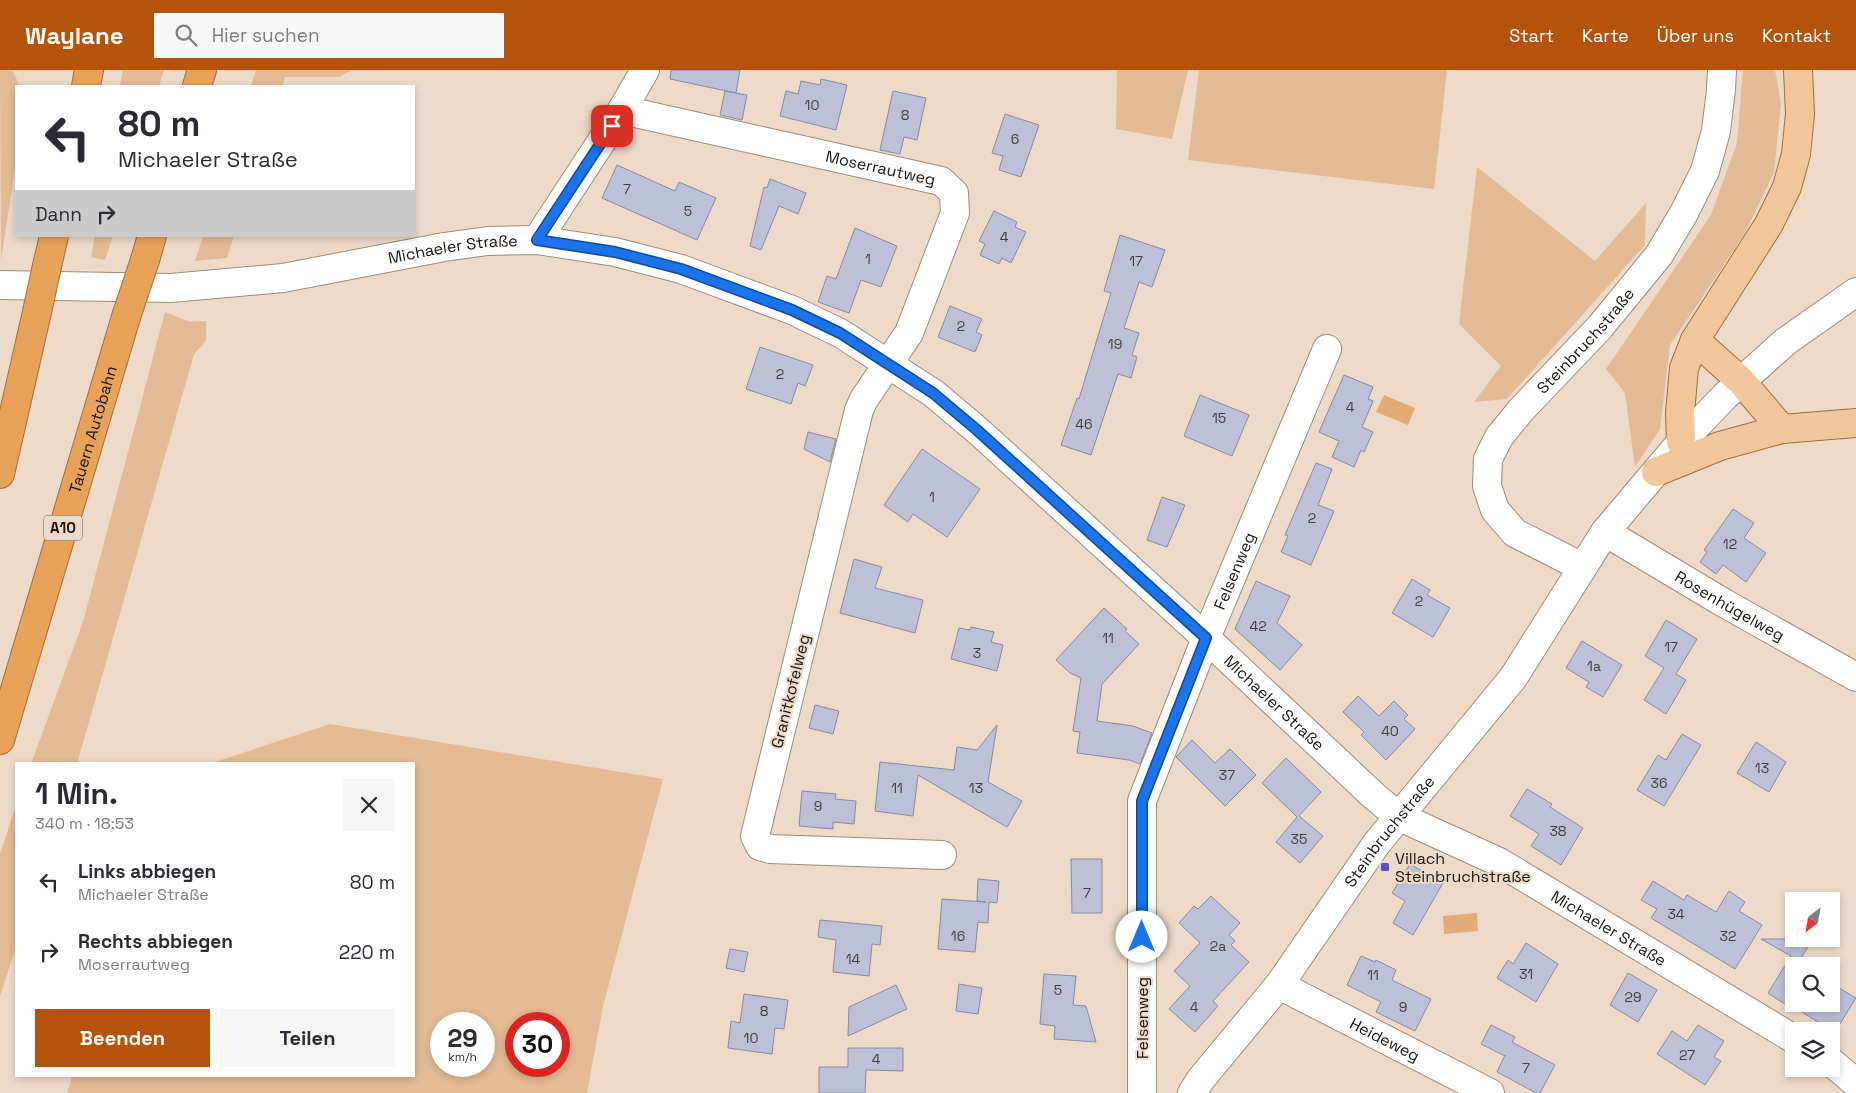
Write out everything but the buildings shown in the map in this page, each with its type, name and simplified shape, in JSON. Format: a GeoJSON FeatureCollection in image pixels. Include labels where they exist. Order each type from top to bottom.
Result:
{"type":"FeatureCollection","features":[{"type":"Feature","properties":{"kind":"highway"},"geometry":{"type":"LineString","coordinates":[[86,85],[89,70]]}},
{"type":"Feature","properties":{"kind":"highway"},"geometry":{"type":"LineString","coordinates":[[197,85],[202,70]]}},
{"type":"Feature","properties":{"kind":"highway"},"geometry":{"type":"LineString","coordinates":[[0,474],[54,237]]}},
{"type":"Feature","properties":{"kind":"highway","name":"Tauern Autobahn"},"geometry":{"type":"LineString","coordinates":[[0,740],[148,248]]}},
{"type":"Feature","properties":{"kind":"main road"},"geometry":{"type":"LineString","coordinates":[[1681,442],[1680,413],[1684,368],[1695,340],[1769,224],[1786,187],[1796,154],[1800,114],[1798,70]]}},
{"type":"Feature","properties":{"kind":"main road"},"geometry":{"type":"LineString","coordinates":[[1695,340],[1741,381],[1782,429]]}},
{"type":"Feature","properties":{"kind":"main road"},"geometry":{"type":"LineString","coordinates":[[1656,472],[1720,446],[1782,429],[1856,423]]}},
{"type":"Feature","properties":{"kind":"street"},"geometry":{"type":"LineString","coordinates":[[537,240],[622,110],[645,70]]}},
{"type":"Feature","properties":{"kind":"street","name":"Steinbruchstraße"},"geometry":{"type":"LineString","coordinates":[[1582,567],[1514,533],[1495,510],[1487,486],[1488,459],[1500,437],[1521,410],[1600,327],[1659,255],[1684,213],[1705,171],[1716,131],[1722,90],[1722,70]]}},
{"type":"Feature","properties":{"kind":"street","name":"Moserrautweg"},"geometry":{"type":"LineString","coordinates":[[622,110],[941,180],[954,193],[955,213],[909,333],[888,364]]}},
{"type":"Feature","properties":{"kind":"street","name":"Michaeler Straße"},"geometry":{"type":"LineString","coordinates":[[0,285],[180,287],[283,278],[444,247],[488,242],[537,240],[615,252],[681,269],[792,310],[840,333],[933,393],[977,430],[1206,638],[1398,816],[1499,862],[1785,1034]]}},
{"type":"Feature","properties":{"kind":"street","name":"Steinbruchstraße"},"geometry":{"type":"LineString","coordinates":[[1192,1093],[1201,1079],[1280,985],[1377,843],[1513,678],[1605,532],[1681,442],[1741,381],[1785,342],[1856,292]]}},
{"type":"Feature","properties":{"kind":"street","name":"Felsenweg"},"geometry":{"type":"LineString","coordinates":[[1142,1093],[1142,801],[1206,638],[1327,349]]}},
{"type":"Feature","properties":{"kind":"street","name":"Granitkofelweg"},"geometry":{"type":"LineString","coordinates":[[888,364],[864,399],[859,410],[755,836],[760,846],[770,849],[942,856]]}},
{"type":"Feature","properties":{"kind":"street","name":"Rosenhügelweg"},"geometry":{"type":"LineString","coordinates":[[1605,532],[1856,677]]}},
{"type":"Feature","properties":{"kind":"street","name":"Heideweg"},"geometry":{"type":"LineString","coordinates":[[1280,985],[1490,1093]]}},
{"type":"Feature","properties":{"kind":"street"},"geometry":{"type":"LineString","coordinates":[[1840,1070],[1856,1083]]}},
{"type":"Feature","properties":{"kind":"shaded area"},"geometry":{"type":"Polygon","coordinates":[[[0,70],[12,70],[20,85],[15,85],[15,169],[1,260],[0,70]]]}},
{"type":"Feature","properties":{"kind":"shaded area"},"geometry":{"type":"Polygon","coordinates":[[[123,70],[164,70],[159,85],[120,85],[123,70]]]}},
{"type":"Feature","properties":{"kind":"shaded area"},"geometry":{"type":"Polygon","coordinates":[[[256,70],[352,70],[339,77],[285,77],[282,85],[251,85],[256,70]]]}},
{"type":"Feature","properties":{"kind":"shaded area"},"geometry":{"type":"Polygon","coordinates":[[[1117,70],[1188,70],[1172,139],[1116,129],[1117,70]]]}},
{"type":"Feature","properties":{"kind":"shaded area"},"geometry":{"type":"Polygon","coordinates":[[[1199,70],[1447,70],[1434,189],[1188,160],[1199,70]]]}},
{"type":"Feature","properties":{"kind":"shaded area"},"geometry":{"type":"Polygon","coordinates":[[[1743,70],[1775,70],[1781,104],[1774,172],[1745,233],[1670,345],[1660,429],[1635,467],[1625,393],[1606,369],[1711,215],[1737,143],[1743,70]]]}},
{"type":"Feature","properties":{"kind":"shaded area"},"geometry":{"type":"Polygon","coordinates":[[[1477,167],[1595,261],[1646,203],[1645,245],[1507,399],[1474,402],[1501,366],[1459,324],[1477,167]]]}},
{"type":"Feature","properties":{"kind":"shaded area"},"geometry":{"type":"Polygon","coordinates":[[[95,237],[113,237],[105,260],[91,257],[95,237]]]}},
{"type":"Feature","properties":{"kind":"shaded area"},"geometry":{"type":"Polygon","coordinates":[[[203,237],[234,237],[227,258],[195,261],[203,237]]]}},
{"type":"Feature","properties":{"kind":"shaded area"},"geometry":{"type":"Polygon","coordinates":[[[165,312],[190,322],[206,321],[206,341],[194,354],[78,762],[32,762],[83,622],[165,312]]]}},
{"type":"Feature","properties":{"kind":"shaded area"},"geometry":{"type":"Polygon","coordinates":[[[1384,395],[1415,408],[1408,425],[1376,412],[1384,395]]]}},
{"type":"Feature","properties":{"kind":"shaded area"},"geometry":{"type":"Polygon","coordinates":[[[330,724],[663,779],[603,1006],[587,1093],[67,1093],[72,1077],[415,1077],[415,762],[215,762],[330,724]]]}},
{"type":"Feature","properties":{"kind":"shaded area"},"geometry":{"type":"Polygon","coordinates":[[[15,809],[15,950],[0,996],[0,854],[15,809]]]}},
{"type":"Feature","properties":{"kind":"shaded area"},"geometry":{"type":"Polygon","coordinates":[[[1477,913],[1478,931],[1444,934],[1443,916],[1477,913]]]}},
{"type":"Feature","properties":{"kind":"place","name":"Villach Steinbruchstraße"},"geometry":{"type":"Point","coordinates":[1385,867]}},
{"type":"Feature","properties":{"kind":"route"},"geometry":{"type":"LineString","coordinates":[[612,126],[537,240],[615,252],[681,269],[792,310],[840,333],[933,393],[977,430],[1206,638],[1142,801],[1142,937]]}}]}
